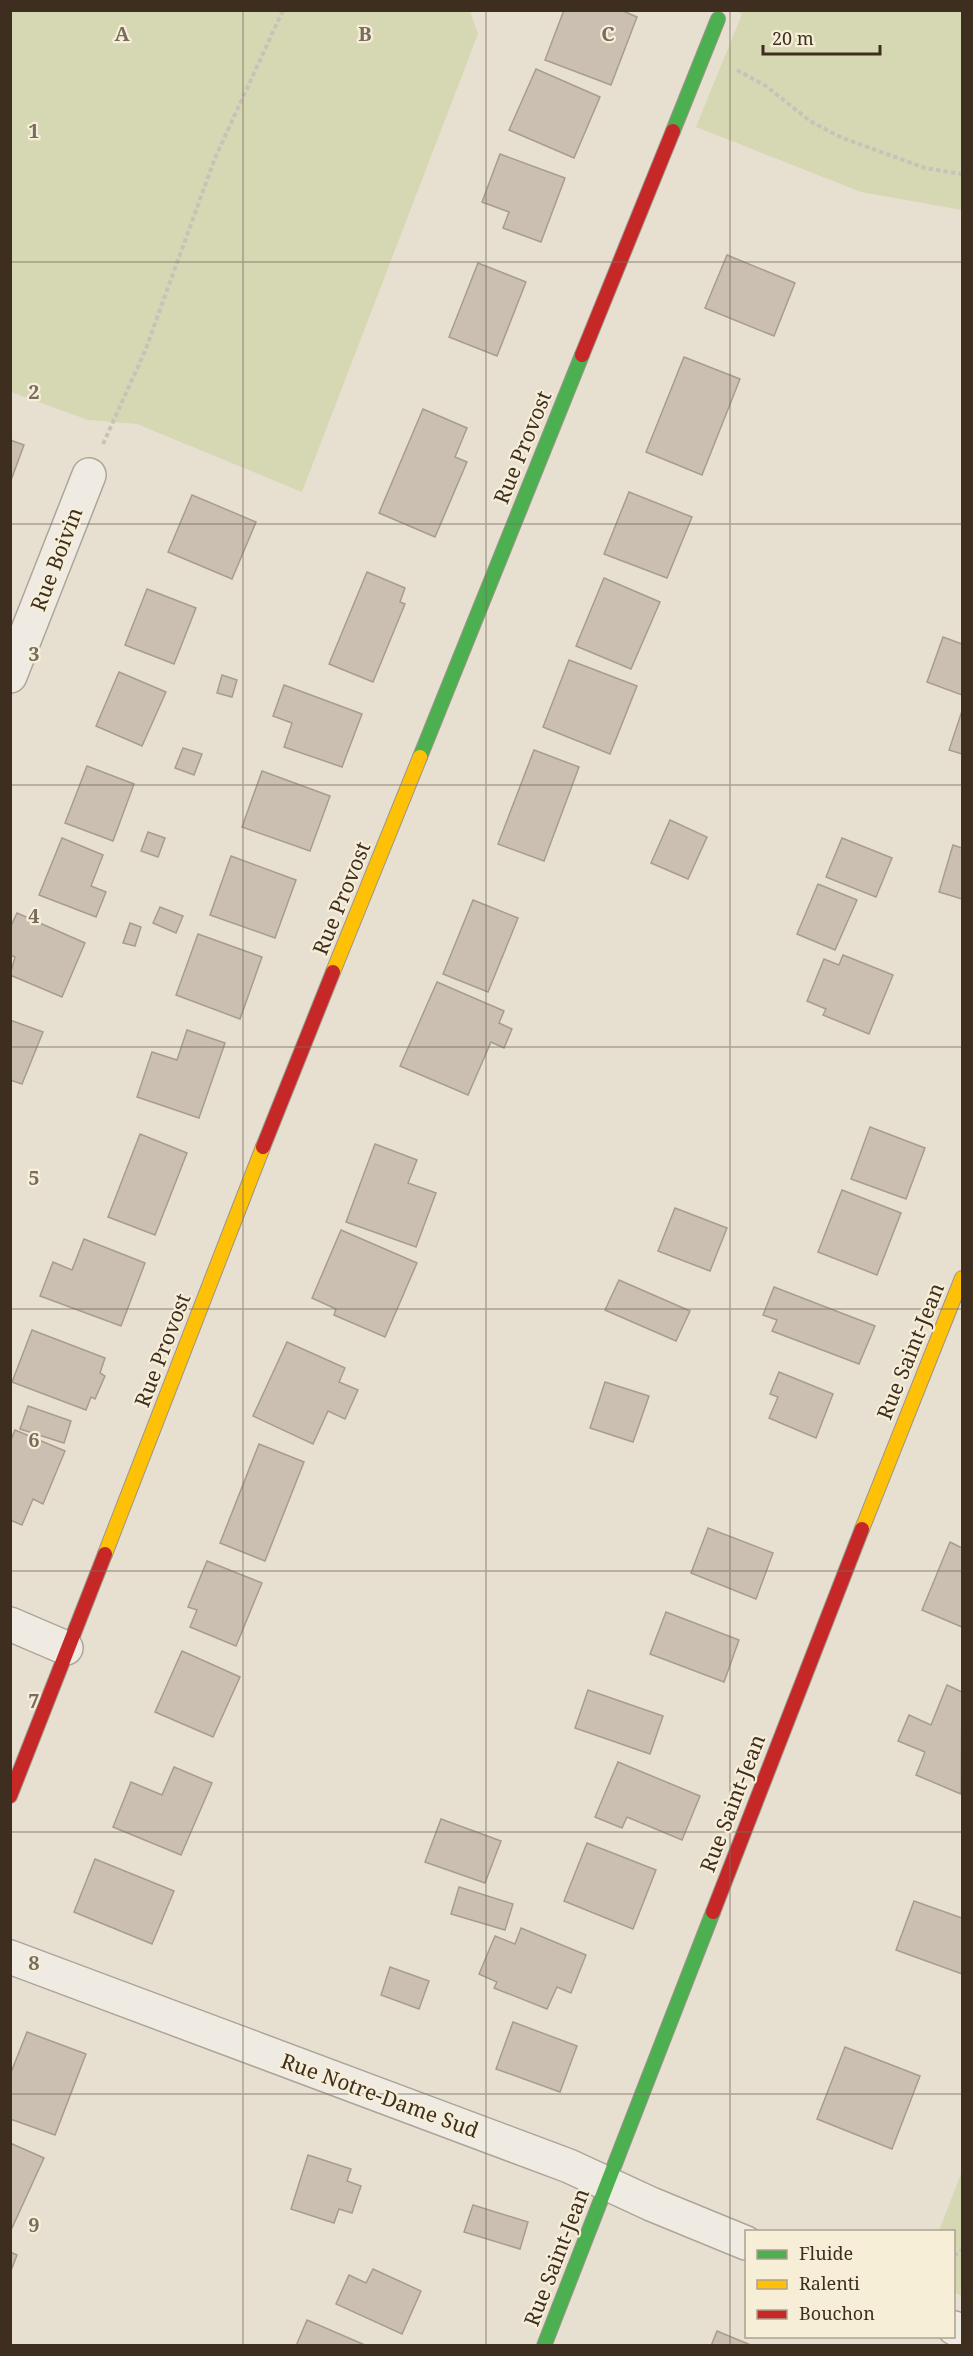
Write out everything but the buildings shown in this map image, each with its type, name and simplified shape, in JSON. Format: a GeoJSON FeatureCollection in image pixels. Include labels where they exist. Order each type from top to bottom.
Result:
{"type":"FeatureCollection","features":[{"type":"Feature","properties":{"kind":"street","name":"Rue Provost"},"geometry":{"type":"LineString","coordinates":[[10,1796],[285,1091],[718,19]]}},
{"type":"Feature","properties":{"kind":"street","name":"Rue Boivin"},"geometry":{"type":"LineString","coordinates":[[10,676],[89,475]]}},
{"type":"Feature","properties":{"kind":"street","name":"Rue Saint-Jean"},"geometry":{"type":"LineString","coordinates":[[544,2346],[841,1581],[963,1278]]}},
{"type":"Feature","properties":{"kind":"street"},"geometry":{"type":"LineString","coordinates":[[10,1624],[66,1648]]}},
{"type":"Feature","properties":{"kind":"street","name":"Rue Notre-Dame Sud"},"geometry":{"type":"LineString","coordinates":[[10,1957],[440,2117],[607,2183],[745,2242]]}},
{"type":"Feature","properties":{"kind":"path"},"geometry":{"type":"LineString","coordinates":[[89,475],[145,351],[215,158],[283,10]]}},
{"type":"Feature","properties":{"kind":"path"},"geometry":{"type":"LineString","coordinates":[[704,52],[766,86],[810,122],[840,137],[925,168],[963,174]]}},
{"type":"Feature","properties":{"kind":"green space"},"geometry":{"type":"Polygon","coordinates":[[[10,11],[470,11],[478,34],[302,492],[137,424],[88,420],[11,392],[10,11]]]}},
{"type":"Feature","properties":{"kind":"green space"},"geometry":{"type":"Polygon","coordinates":[[[736,11],[962,11],[962,210],[861,192],[696,127],[742,14],[736,11]]]}},
{"type":"Feature","properties":{"kind":"green space"},"geometry":{"type":"Polygon","coordinates":[[[962,2171],[962,2296],[955,2292],[955,2230],[939,2230],[962,2171]]]}},
{"type":"Feature","properties":{"kind":"traffic: fast"},"geometry":{"type":"LineString","coordinates":[[673,131],[718,19]]}},
{"type":"Feature","properties":{"kind":"traffic: fast"},"geometry":{"type":"LineString","coordinates":[[420,757],[582,355]]}},
{"type":"Feature","properties":{"kind":"traffic: fast"},"geometry":{"type":"LineString","coordinates":[[544,2346],[713,1912]]}},
{"type":"Feature","properties":{"kind":"traffic: slow"},"geometry":{"type":"LineString","coordinates":[[333,972],[420,757]]}},
{"type":"Feature","properties":{"kind":"traffic: slow"},"geometry":{"type":"LineString","coordinates":[[105,1554],[263,1147]]}},
{"type":"Feature","properties":{"kind":"traffic: slow"},"geometry":{"type":"LineString","coordinates":[[862,1529],[962,1278]]}},
{"type":"Feature","properties":{"kind":"traffic: jam"},"geometry":{"type":"LineString","coordinates":[[582,355],[673,131]]}},
{"type":"Feature","properties":{"kind":"traffic: jam"},"geometry":{"type":"LineString","coordinates":[[263,1147],[333,972]]}},
{"type":"Feature","properties":{"kind":"traffic: jam"},"geometry":{"type":"LineString","coordinates":[[713,1912],[862,1529]]}},
{"type":"Feature","properties":{"kind":"traffic: jam"},"geometry":{"type":"LineString","coordinates":[[10,1796],[105,1554]]}}]}
